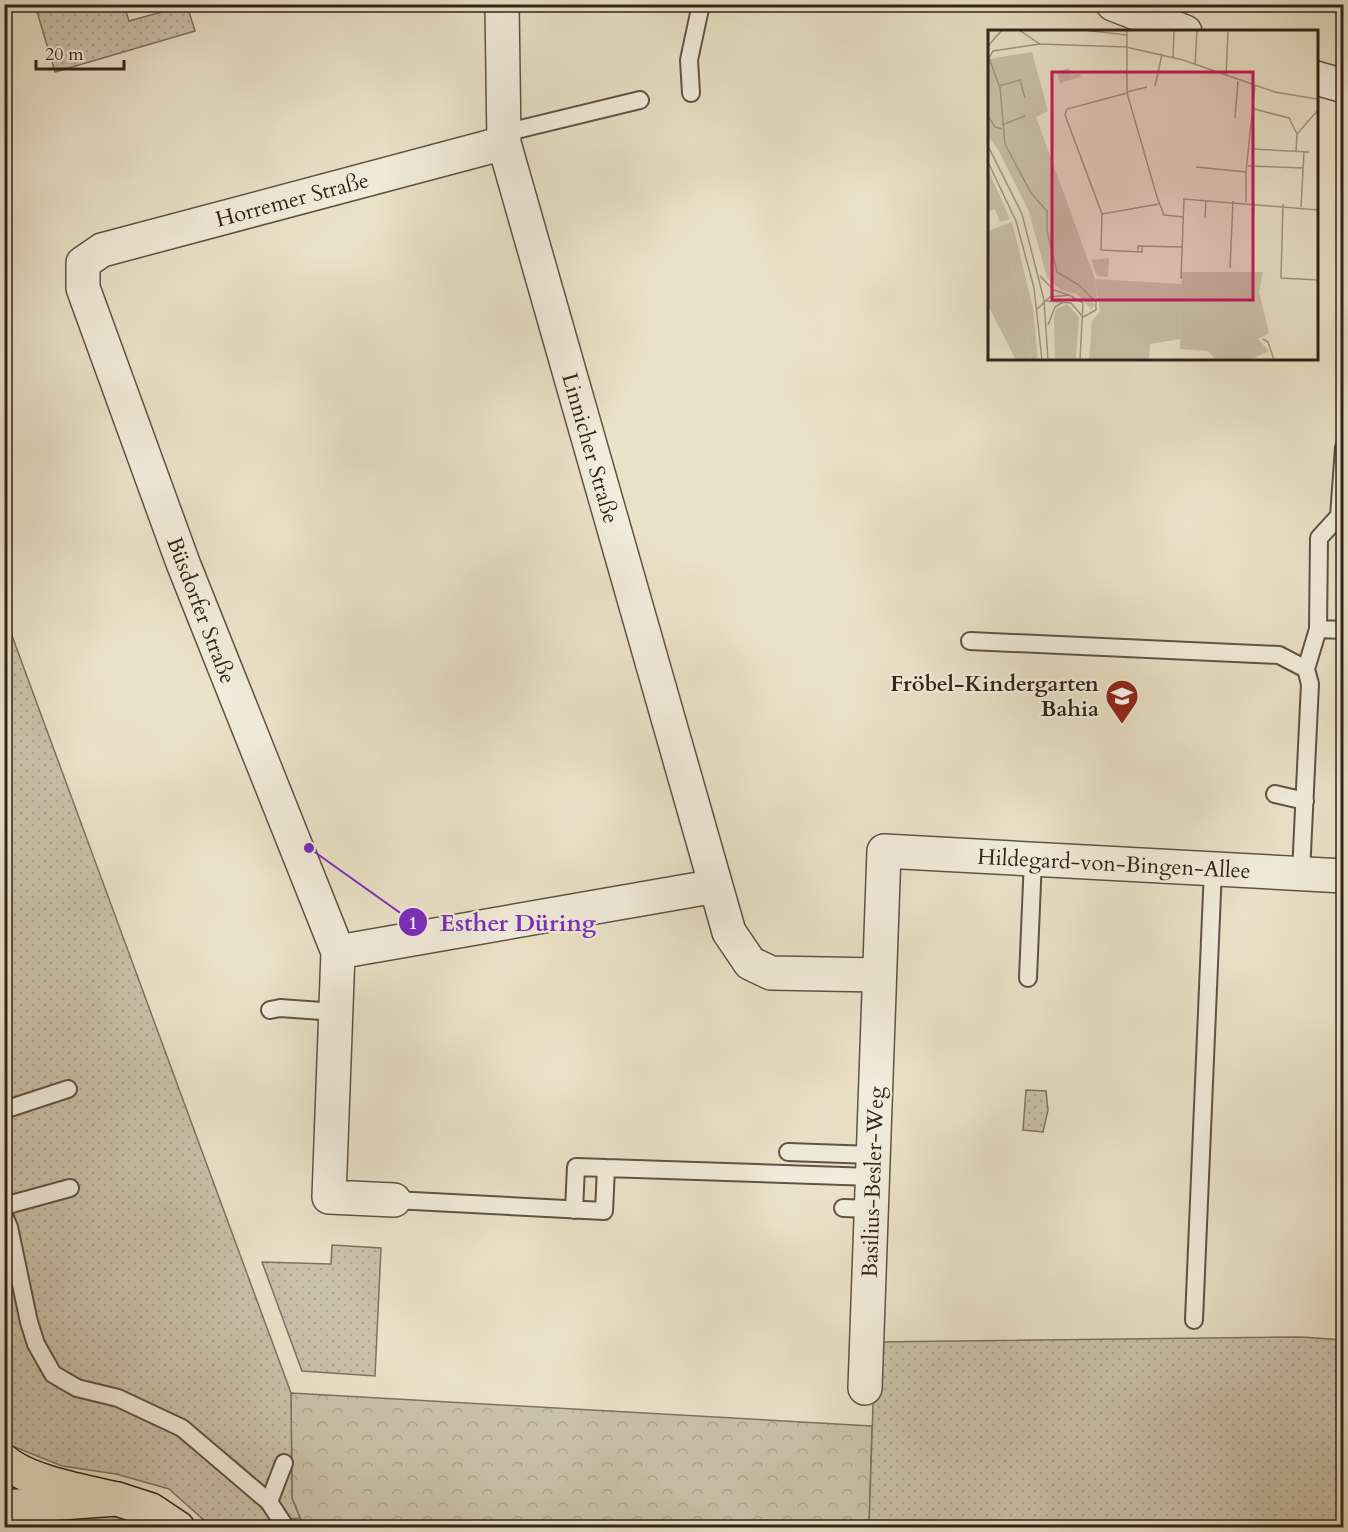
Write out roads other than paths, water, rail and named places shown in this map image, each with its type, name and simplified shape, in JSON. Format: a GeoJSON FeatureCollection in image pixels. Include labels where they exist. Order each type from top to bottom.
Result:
{"type":"FeatureCollection","features":[{"type":"Feature","properties":{"kind":"main road"},"geometry":{"type":"LineString","coordinates":[[4,1461],[11,1467],[56,1485],[117,1499],[151,1510],[178,1527]]}},
{"type":"Feature","properties":{"kind":"main road"},"geometry":{"type":"LineString","coordinates":[[4,1507],[117,1499]]}},
{"type":"Feature","properties":{"kind":"street","name":"Linnicher Straße"},"geometry":{"type":"LineString","coordinates":[[502,4],[504,138],[716,886]]}},
{"type":"Feature","properties":{"kind":"street"},"geometry":{"type":"LineString","coordinates":[[1113,4],[1173,20]]}},
{"type":"Feature","properties":{"kind":"street"},"geometry":{"type":"LineString","coordinates":[[1318,78],[1344,86]]}},
{"type":"Feature","properties":{"kind":"street","name":"Horremer Straße"},"geometry":{"type":"LineString","coordinates":[[83,263],[102,250],[504,138]]}},
{"type":"Feature","properties":{"kind":"street","name":"Büsdorfer Straße"},"geometry":{"type":"LineString","coordinates":[[83,263],[83,288],[183,563],[338,952]]}},
{"type":"Feature","properties":{"kind":"street","name":"Hildegard-von-Bingen-Allee"},"geometry":{"type":"LineString","coordinates":[[884,850],[1344,876]]}},
{"type":"Feature","properties":{"kind":"street","name":"Basilius-Besler-Weg"},"geometry":{"type":"LineString","coordinates":[[865,1388],[865,1187],[879,975],[884,850]]}},
{"type":"Feature","properties":{"kind":"street"},"geometry":{"type":"LineString","coordinates":[[394,1200],[329,1197],[338,1169],[336,1012],[338,952],[716,886],[729,932],[750,963],[771,973],[879,975]]}},
{"type":"Feature","properties":{"kind":"lane"},"geometry":{"type":"LineString","coordinates":[[691,93],[689,60],[701,4]]}},
{"type":"Feature","properties":{"kind":"lane"},"geometry":{"type":"LineString","coordinates":[[504,138],[640,100]]}},
{"type":"Feature","properties":{"kind":"lane"},"geometry":{"type":"LineString","coordinates":[[1301,873],[1310,684],[1306,669],[1318,629],[1319,538],[1341,516],[1344,447]]}},
{"type":"Feature","properties":{"kind":"lane"},"geometry":{"type":"LineString","coordinates":[[1318,629],[1344,630]]}},
{"type":"Feature","properties":{"kind":"lane"},"geometry":{"type":"LineString","coordinates":[[970,641],[1279,655],[1306,669]]}},
{"type":"Feature","properties":{"kind":"lane"},"geometry":{"type":"LineString","coordinates":[[1275,794],[1305,801]]}},
{"type":"Feature","properties":{"kind":"lane"},"geometry":{"type":"LineString","coordinates":[[1028,978],[1034,859]]}},
{"type":"Feature","properties":{"kind":"lane"},"geometry":{"type":"LineString","coordinates":[[1194,1320],[1213,869]]}},
{"type":"Feature","properties":{"kind":"lane"},"geometry":{"type":"LineString","coordinates":[[270,1010],[288,1008],[336,1012]]}},
{"type":"Feature","properties":{"kind":"lane"},"geometry":{"type":"LineString","coordinates":[[4,1110],[68,1089]]}},
{"type":"Feature","properties":{"kind":"lane"},"geometry":{"type":"LineString","coordinates":[[788,1152],[865,1187]]}},
{"type":"Feature","properties":{"kind":"lane"},"geometry":{"type":"LineString","coordinates":[[574,1210],[576,1167],[865,1187]]}},
{"type":"Feature","properties":{"kind":"lane"},"geometry":{"type":"LineString","coordinates":[[394,1200],[604,1211],[606,1168]]}},
{"type":"Feature","properties":{"kind":"lane"},"geometry":{"type":"LineString","coordinates":[[4,1206],[70,1188]]}},
{"type":"Feature","properties":{"kind":"lane"},"geometry":{"type":"LineString","coordinates":[[4,1216],[9,1227],[28,1322],[36,1344],[53,1374],[77,1388],[118,1398],[182,1428],[268,1502],[286,1527]]}},
{"type":"Feature","properties":{"kind":"lane"},"geometry":{"type":"LineString","coordinates":[[268,1502],[284,1463]]}},
{"type":"Feature","properties":{"kind":"place","name":"Fröbel-Kindergarten Bahia"},"geometry":{"type":"Point","coordinates":[1122,725]}},
{"type":"Feature","properties":{"kind":"place","name":"Esther Düring"},"geometry":{"type":"Point","coordinates":[309,848]}}]}
